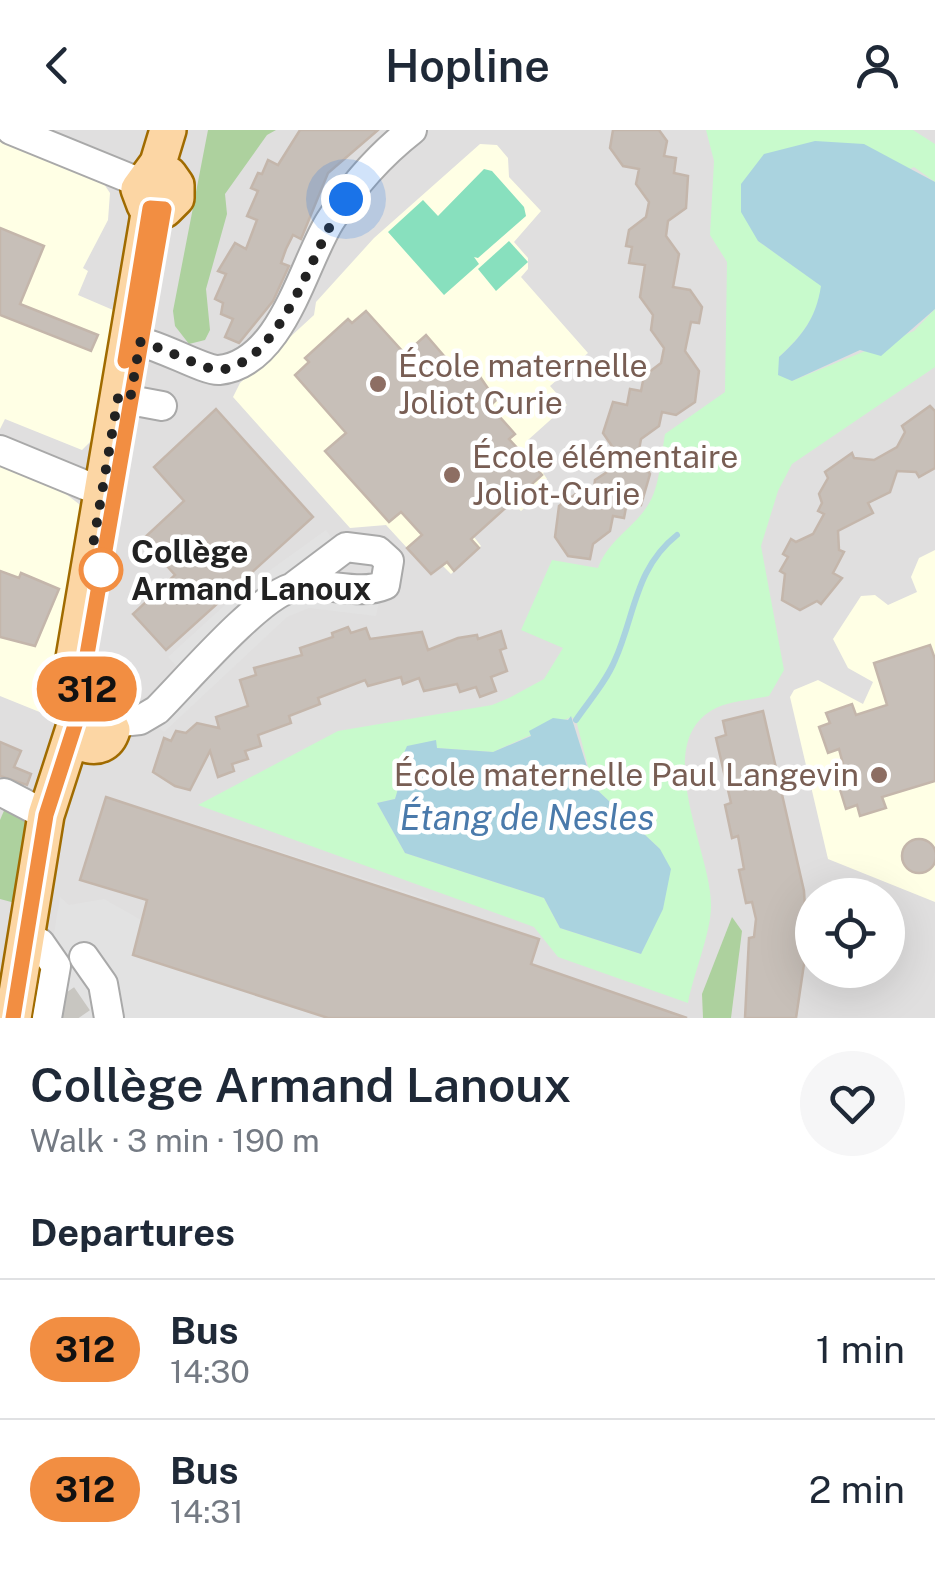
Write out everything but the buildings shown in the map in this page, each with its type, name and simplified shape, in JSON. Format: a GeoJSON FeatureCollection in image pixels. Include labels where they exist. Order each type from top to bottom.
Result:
{"type":"FeatureCollection","features":[{"type":"Feature","properties":{"kind":"main road"},"geometry":{"type":"LineString","coordinates":[[14,1007],[46,815],[91,725],[71,676],[102,492],[137,402],[145,182],[168,130]]}},
{"type":"Feature","properties":{"kind":"main road"},"geometry":{"type":"LineString","coordinates":[[14,1007],[48,920],[71,792],[91,725],[84,672],[137,402],[145,182],[182,130]]}},
{"type":"Feature","properties":{"kind":"street"},"geometry":{"type":"LineString","coordinates":[[11,130],[145,182]]}},
{"type":"Feature","properties":{"kind":"street"},"geometry":{"type":"LineString","coordinates":[[140,342],[177,352],[209,369],[222,370],[249,356],[281,324],[321,237],[341,206],[360,180],[412,130]]}},
{"type":"Feature","properties":{"kind":"street"},"geometry":{"type":"LineString","coordinates":[[0,450],[102,492]]}},
{"type":"Feature","properties":{"kind":"street"},"geometry":{"type":"LineString","coordinates":[[91,725],[140,720],[157,710],[260,608],[293,588]]}},
{"type":"Feature","properties":{"kind":"street"},"geometry":{"type":"LineString","coordinates":[[4,792],[46,815]]}},
{"type":"Feature","properties":{"kind":"street"},"geometry":{"type":"LineString","coordinates":[[40,943],[56,966],[47,1018]]}},
{"type":"Feature","properties":{"kind":"street"},"geometry":{"type":"LineString","coordinates":[[84,958],[100,1007]]}},
{"type":"Feature","properties":{"kind":"shaded area"},"geometry":{"type":"Polygon","coordinates":[[[0,130],[935,130],[935,1018],[0,1018],[0,130]]]}},
{"type":"Feature","properties":{"kind":"shaded area","name":"Collège Armand Lanoux"},"geometry":{"type":"Polygon","coordinates":[[[0,136],[102,181],[110,193],[108,220],[83,268],[88,271],[78,295],[113,310],[92,440],[82,450],[5,419],[0,429],[0,136]]]}},
{"type":"Feature","properties":{"kind":"shaded area"},"geometry":{"type":"Polygon","coordinates":[[[480,144],[497,145],[508,158],[509,177],[541,211],[514,242],[528,258],[528,269],[521,277],[588,353],[550,386],[567,405],[528,440],[551,466],[543,473],[547,479],[531,494],[535,499],[521,511],[512,503],[474,537],[481,546],[451,574],[442,565],[431,574],[386,525],[350,528],[233,397],[240,383],[314,315],[316,302],[374,238],[480,144]]]}},
{"type":"Feature","properties":{"kind":"shaded area"},"geometry":{"type":"Polygon","coordinates":[[[0,465],[62,491],[79,504],[87,518],[52,717],[0,696],[0,465]]]}},
{"type":"Feature","properties":{"kind":"shaded area"},"geometry":{"type":"Polygon","coordinates":[[[326,530],[335,543],[179,669],[168,657],[237,594],[326,530]]]}},
{"type":"Feature","properties":{"kind":"shaded area"},"geometry":{"type":"Polygon","coordinates":[[[935,550],[935,902],[905,890],[905,878],[875,878],[828,859],[790,697],[794,690],[818,680],[863,704],[873,682],[848,668],[833,639],[861,596],[875,595],[888,605],[917,592],[911,577],[919,558],[935,550]]]}},
{"type":"Feature","properties":{"kind":"shaded area"},"geometry":{"type":"Polygon","coordinates":[[[296,596],[379,602],[376,616],[309,608],[287,617],[164,732],[150,720],[213,660],[296,596]]]}},
{"type":"Feature","properties":{"kind":"shaded area"},"geometry":{"type":"Polygon","coordinates":[[[172,817],[428,899],[417,1018],[40,1018],[60,897],[69,905],[104,899],[143,921],[172,817]]]}},
{"type":"Feature","properties":{"kind":"green space"},"geometry":{"type":"Polygon","coordinates":[[[208,130],[276,130],[267,135],[225,194],[227,214],[206,289],[210,330],[205,340],[189,344],[175,326],[173,311],[208,130]]]}},
{"type":"Feature","properties":{"kind":"green space"},"geometry":{"type":"Polygon","coordinates":[[[706,130],[913,130],[935,144],[935,182],[914,167],[758,241],[822,286],[807,325],[779,357],[792,381],[914,331],[935,309],[935,367],[792,464],[778,491],[761,546],[784,670],[769,696],[716,708],[697,724],[687,745],[688,799],[711,904],[709,927],[688,1003],[558,957],[534,927],[198,805],[338,731],[492,705],[544,679],[563,648],[521,630],[552,560],[598,568],[608,550],[652,498],[665,434],[725,392],[727,262],[710,235],[714,161],[706,130]],[[571,717],[493,752],[436,748],[436,741],[399,762],[401,782],[395,799],[377,803],[405,853],[544,898],[560,928],[641,954],[660,849],[593,786],[576,720],[571,717]]]}},
{"type":"Feature","properties":{"kind":"green space"},"geometry":{"type":"Polygon","coordinates":[[[484,169],[492,171],[524,207],[526,216],[478,258],[474,257],[479,264],[444,295],[388,232],[423,200],[438,216],[484,169]]]}},
{"type":"Feature","properties":{"kind":"green space"},"geometry":{"type":"Polygon","coordinates":[[[509,241],[528,262],[496,291],[478,269],[509,241]]]}},
{"type":"Feature","properties":{"kind":"green space"},"geometry":{"type":"Polygon","coordinates":[[[6,806],[32,817],[15,903],[0,899],[0,820],[6,806]]]}},
{"type":"Feature","properties":{"kind":"green space"},"geometry":{"type":"Polygon","coordinates":[[[732,917],[742,931],[731,1018],[703,1018],[702,994],[732,917]]]}},
{"type":"Feature","properties":{"kind":"water"},"geometry":{"type":"Polygon","coordinates":[[[815,141],[864,144],[935,182],[935,309],[881,356],[860,350],[792,381],[778,375],[779,357],[807,325],[821,286],[758,241],[741,212],[741,184],[764,154],[815,141]]]}},
{"type":"Feature","properties":{"kind":"water","name":"Étang de Nesles"},"geometry":{"type":"Polygon","coordinates":[[[571,716],[593,786],[660,849],[671,869],[663,909],[641,954],[560,928],[544,898],[405,853],[377,803],[395,799],[407,746],[436,740],[437,748],[493,752],[531,736],[529,731],[553,718],[568,720],[571,716]]]}},
{"type":"Feature","properties":{"kind":"waterway"},"geometry":{"type":"LineString","coordinates":[[576,720],[611,668],[652,562],[677,535]]}},
{"type":"Feature","properties":{"kind":"tunnel"},"geometry":{"type":"LineString","coordinates":[[63,1018],[67,1009],[86,996]]}},
{"type":"Feature","properties":{"kind":"bus line","name":"312"},"geometry":{"type":"LineString","coordinates":[[13,1018],[52,790],[77,719],[86,711],[97,710],[84,672],[164,209],[150,208],[125,361]]}},
{"type":"Feature","properties":{"kind":"place","name":"École maternelle Joliot Curie"},"geometry":{"type":"Point","coordinates":[378,384]}},
{"type":"Feature","properties":{"kind":"place","name":"École élémentaire Joliot-Curie"},"geometry":{"type":"Point","coordinates":[452,475]}},
{"type":"Feature","properties":{"kind":"place","name":"Collège Armand Lanoux"},"geometry":{"type":"Point","coordinates":[101,570]}},
{"type":"Feature","properties":{"kind":"place","name":"École maternelle Paul Langevin"},"geometry":{"type":"Point","coordinates":[879,775]}},
{"type":"Feature","properties":{"kind":"route"},"geometry":{"type":"LineString","coordinates":[[101,570],[90,563],[118,398],[130,400],[140,342],[163,346],[209,369],[222,370],[249,356],[290,310],[321,237],[346,199]]}}]}
